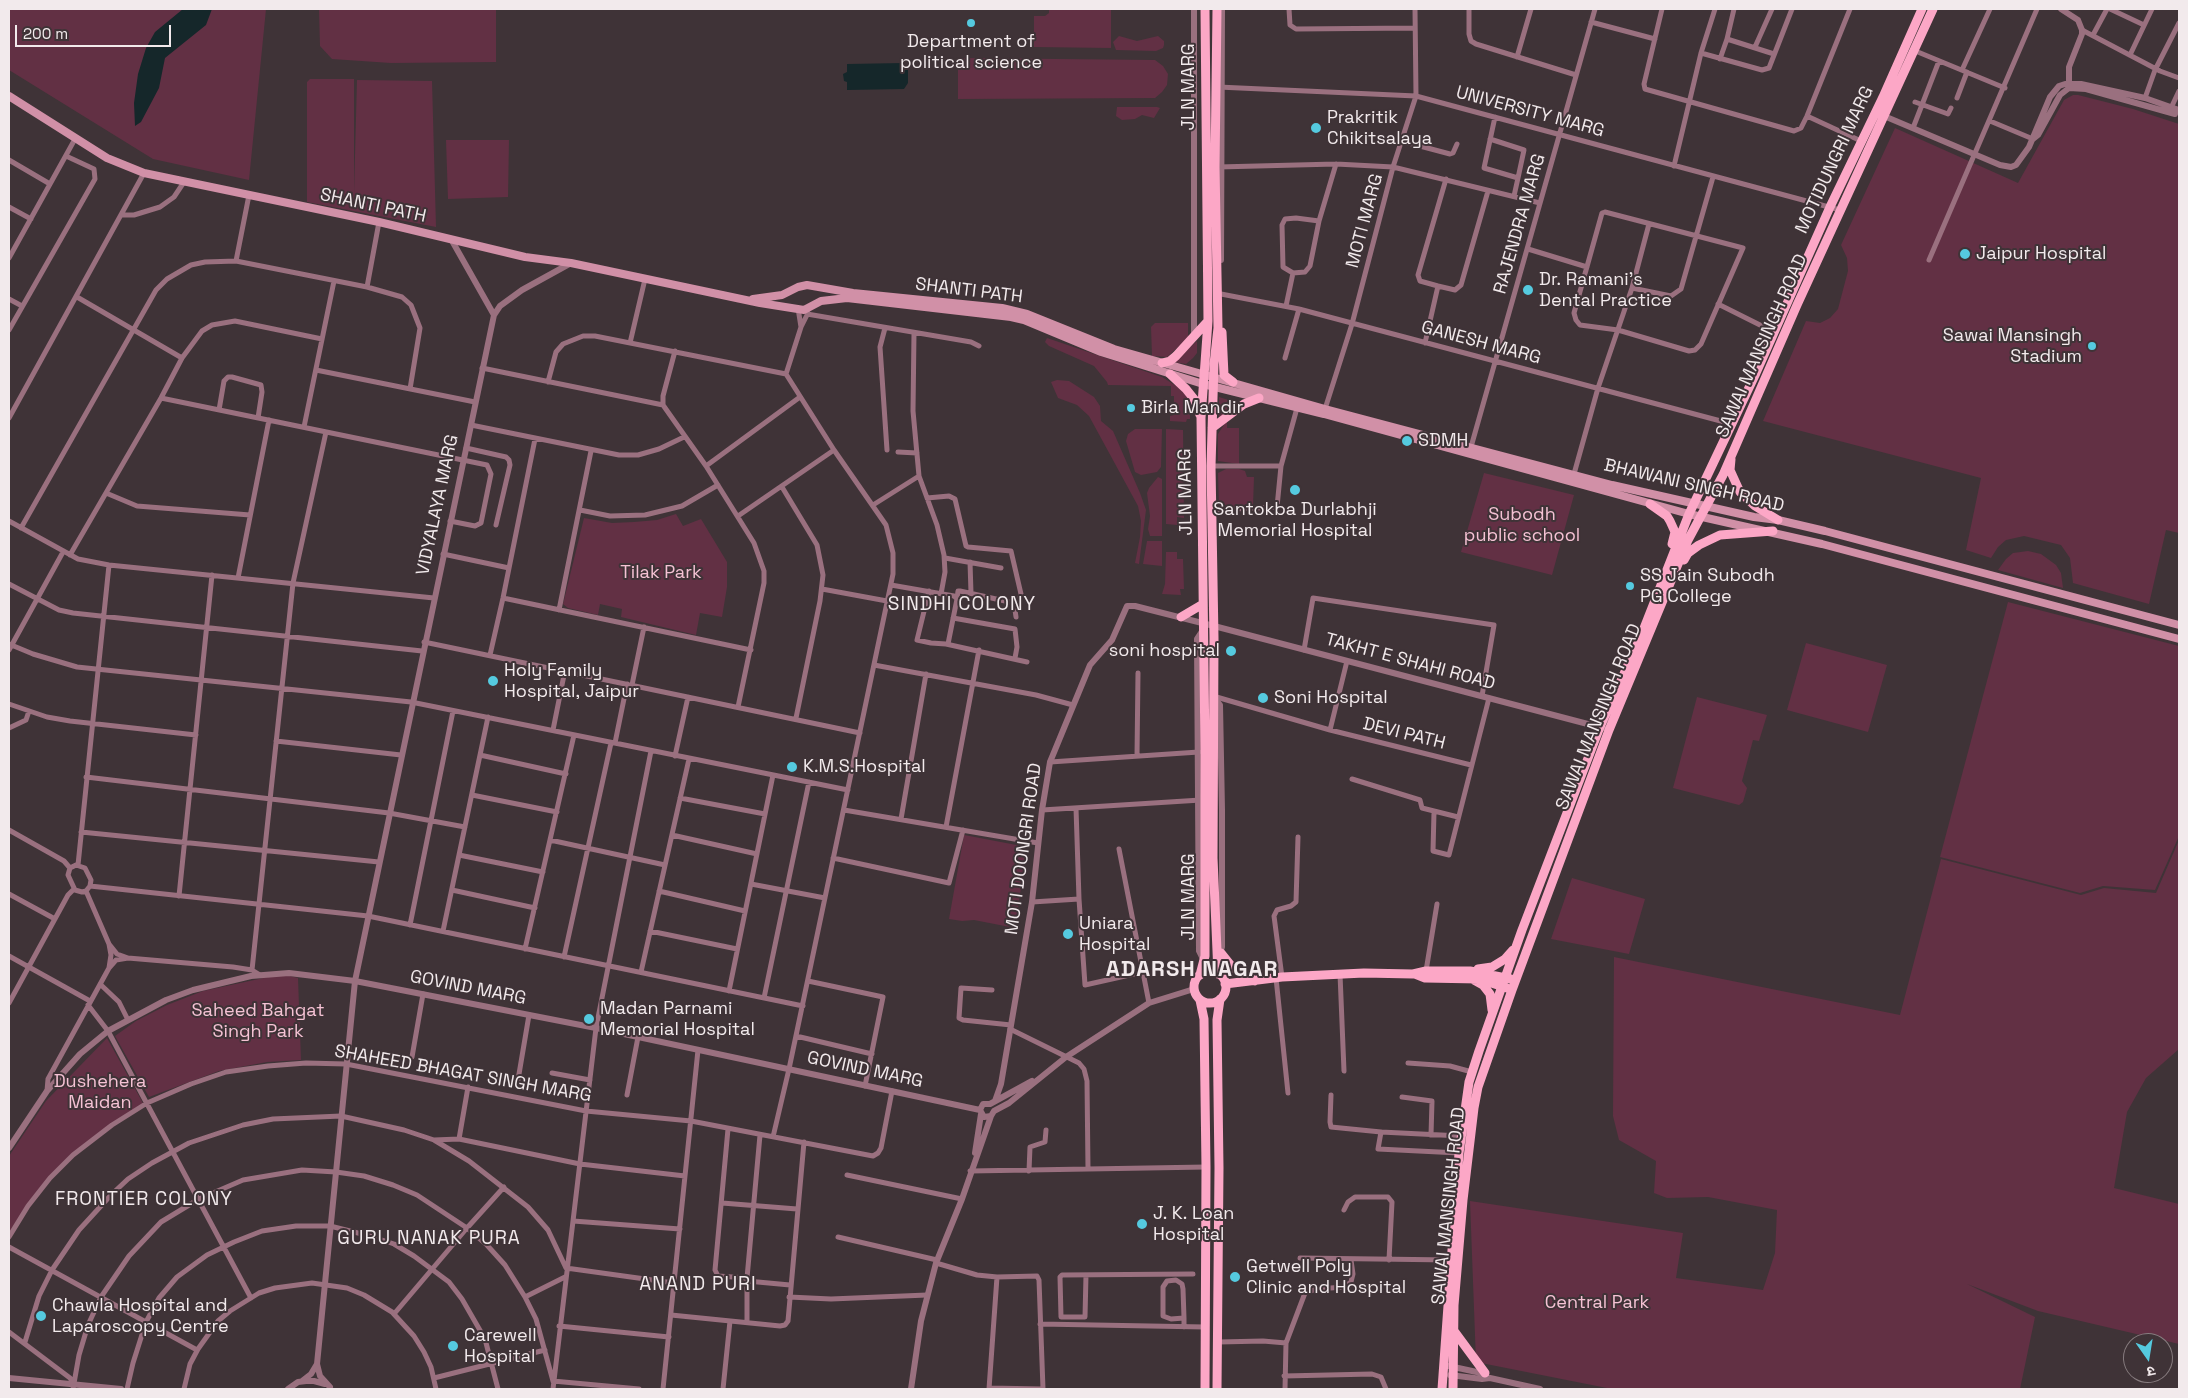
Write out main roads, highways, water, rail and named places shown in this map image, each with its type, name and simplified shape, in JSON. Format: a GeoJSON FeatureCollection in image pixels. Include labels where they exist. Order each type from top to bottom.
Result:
{"type":"FeatureCollection","features":[{"type":"Feature","properties":{"kind":"main road","name":"JLN MARG"},"geometry":{"type":"LineString","coordinates":[[1200,975],[1204,960],[1202,418],[1203,373],[1208,321],[1205,9]]}},
{"type":"Feature","properties":{"kind":"main road","name":"JLN MARG"},"geometry":{"type":"LineString","coordinates":[[1217,9],[1219,293],[1212,428],[1212,510],[1214,626],[1213,858],[1219,956],[1218,974]]}},
{"type":"Feature","properties":{"kind":"main road","name":"MOTIDUNGRI MARG"},"geometry":{"type":"LineString","coordinates":[[1670,574],[1689,514],[1732,424],[1830,207],[1884,97],[1922,9]]}},
{"type":"Feature","properties":{"kind":"main road","name":"SAWAI MANSINGH ROAD"},"geometry":{"type":"LineString","coordinates":[[1453,1389],[1453,1329],[1462,1200],[1478,1087],[1605,728],[1670,574],[1705,505],[1723,475],[1840,210],[1933,9]]}},
{"type":"Feature","properties":{"kind":"main road","name":"SHANTI PATH"},"geometry":{"type":"LineString","coordinates":[[9,96],[107,158],[144,173],[379,222],[525,257],[571,263],[760,304],[796,308]]}},
{"type":"Feature","properties":{"kind":"main road"},"geometry":{"type":"LineString","coordinates":[[748,300],[782,294],[802,285],[811,286],[816,294],[810,310],[796,308],[792,298],[795,289]]}},
{"type":"Feature","properties":{"kind":"main road","name":"SHANTI PATH"},"geometry":{"type":"LineString","coordinates":[[811,286],[853,293],[1010,310],[1027,314],[1114,349],[1203,373]]}},
{"type":"Feature","properties":{"kind":"main road"},"geometry":{"type":"LineString","coordinates":[[1219,293],[1222,369],[1224,375],[1233,382]]}},
{"type":"Feature","properties":{"kind":"main road","name":"BHAWANI SINGH ROAD"},"geometry":{"type":"LineString","coordinates":[[810,310],[831,299],[847,298],[1011,316],[1101,352],[1214,387],[1650,504],[1700,517],[1773,531],[2179,639]]}},
{"type":"Feature","properties":{"kind":"main road"},"geometry":{"type":"LineString","coordinates":[[1162,363],[1170,362],[1208,321]]}},
{"type":"Feature","properties":{"kind":"main road","name":"BHAWANI SINGH ROAD"},"geometry":{"type":"LineString","coordinates":[[1203,373],[1325,409],[1574,474],[1754,517],[1778,520],[2179,625]]}},
{"type":"Feature","properties":{"kind":"main road"},"geometry":{"type":"LineString","coordinates":[[1170,374],[1186,388],[1194,399],[1202,418]]}},
{"type":"Feature","properties":{"kind":"main road"},"geometry":{"type":"LineString","coordinates":[[1212,428],[1244,404],[1259,398]]}},
{"type":"Feature","properties":{"kind":"main road"},"geometry":{"type":"LineString","coordinates":[[1733,449],[1730,470],[1740,492],[1755,506],[1778,520]]}},
{"type":"Feature","properties":{"kind":"main road"},"geometry":{"type":"LineString","coordinates":[[1650,504],[1666,516],[1675,532],[1670,574]]}},
{"type":"Feature","properties":{"kind":"main road"},"geometry":{"type":"LineString","coordinates":[[1670,574],[1688,553],[1713,538],[1732,533],[1773,531]]}},
{"type":"Feature","properties":{"kind":"main road"},"geometry":{"type":"LineString","coordinates":[[1181,617],[1203,604]]}},
{"type":"Feature","properties":{"kind":"main road"},"geometry":{"type":"LineString","coordinates":[[1442,1389],[1458,1154],[1465,1102],[1472,1072],[1519,940],[1605,728]]}},
{"type":"Feature","properties":{"kind":"main road"},"geometry":{"type":"LineString","coordinates":[[1413,974],[1425,978],[1470,974],[1492,967],[1505,959],[1519,940]]}},
{"type":"Feature","properties":{"kind":"main road"},"geometry":{"type":"LineString","coordinates":[[1219,956],[1233,968],[1255,981]]}},
{"type":"Feature","properties":{"kind":"main road"},"geometry":{"type":"LineString","coordinates":[[1205,1389],[1206,1168],[1204,1019],[1200,1000],[1194,989],[1196,980],[1200,975],[1209,971],[1218,974],[1226,984],[1226,990],[1220,999],[1217,1020],[1219,1342],[1217,1389]]}},
{"type":"Feature","properties":{"kind":"main road"},"geometry":{"type":"LineString","coordinates":[[1226,984],[1340,974],[1413,974],[1426,971],[1470,974],[1504,982],[1515,981]]}},
{"type":"Feature","properties":{"kind":"main road"},"geometry":{"type":"LineString","coordinates":[[1470,974],[1490,994],[1492,1017]]}},
{"type":"Feature","properties":{"kind":"main road"},"geometry":{"type":"LineString","coordinates":[[1504,982],[1512,990]]}},
{"type":"Feature","properties":{"kind":"main road"},"geometry":{"type":"LineString","coordinates":[[1200,1000],[1211,1003],[1220,999]]}},
{"type":"Feature","properties":{"kind":"main road"},"geometry":{"type":"LineString","coordinates":[[1205,1215],[1218,1214]]}},
{"type":"Feature","properties":{"kind":"main road"},"geometry":{"type":"LineString","coordinates":[[1453,1329],[1458,1339],[1487,1375]]}},
{"type":"Feature","properties":{"kind":"place","name":"Department of political science"},"geometry":{"type":"Point","coordinates":[971,23]}},
{"type":"Feature","properties":{"kind":"place","name":"Prakritik Chikitsalaya"},"geometry":{"type":"Point","coordinates":[1316,128]}},
{"type":"Feature","properties":{"kind":"place","name":"Jaipur Hospital"},"geometry":{"type":"Point","coordinates":[1965,254]}},
{"type":"Feature","properties":{"kind":"place","name":"Dr. Ramani's Dental Practice"},"geometry":{"type":"Point","coordinates":[1528,290]}},
{"type":"Feature","properties":{"kind":"place","name":"Sawai Mansingh Stadium"},"geometry":{"type":"Point","coordinates":[2092,346]}},
{"type":"Feature","properties":{"kind":"place","name":"Birla Mandir"},"geometry":{"type":"Point","coordinates":[1131,408]}},
{"type":"Feature","properties":{"kind":"place","name":"SDMH"},"geometry":{"type":"Point","coordinates":[1407,441]}},
{"type":"Feature","properties":{"kind":"place","name":"Santokba Durlabhji Memorial Hospital"},"geometry":{"type":"Point","coordinates":[1295,490]}},
{"type":"Feature","properties":{"kind":"place","name":"SS Jain Subodh PG College"},"geometry":{"type":"Point","coordinates":[1630,586]}},
{"type":"Feature","properties":{"kind":"place","name":"soni hospital"},"geometry":{"type":"Point","coordinates":[1231,651]}},
{"type":"Feature","properties":{"kind":"place","name":"Holy Family Hospital, Jaipur"},"geometry":{"type":"Point","coordinates":[493,681]}},
{"type":"Feature","properties":{"kind":"place","name":"Soni Hospital"},"geometry":{"type":"Point","coordinates":[1263,698]}},
{"type":"Feature","properties":{"kind":"place","name":"K.M.S.Hospital"},"geometry":{"type":"Point","coordinates":[792,767]}},
{"type":"Feature","properties":{"kind":"place","name":"Uniara Hospital"},"geometry":{"type":"Point","coordinates":[1068,934]}},
{"type":"Feature","properties":{"kind":"place","name":"Madan Parnami Memorial Hospital"},"geometry":{"type":"Point","coordinates":[589,1019]}},
{"type":"Feature","properties":{"kind":"place","name":"J. K. Loan Hospital"},"geometry":{"type":"Point","coordinates":[1142,1224]}},
{"type":"Feature","properties":{"kind":"place","name":"Getwell Poly Clinic and Hospital"},"geometry":{"type":"Point","coordinates":[1235,1277]}},
{"type":"Feature","properties":{"kind":"place","name":"Chawla Hospital and Laparoscopy Centre"},"geometry":{"type":"Point","coordinates":[41,1316]}},
{"type":"Feature","properties":{"kind":"place","name":"Carewell Hospital"},"geometry":{"type":"Point","coordinates":[453,1346]}},
{"type":"Feature","properties":{"kind":"district","name":"SINDHI COLONY"},"geometry":{"type":"Point","coordinates":[962,605]}},
{"type":"Feature","properties":{"kind":"district","name":"ADARSH NAGAR"},"geometry":{"type":"Point","coordinates":[1192,970]}},
{"type":"Feature","properties":{"kind":"district","name":"FRONTIER COLONY"},"geometry":{"type":"Point","coordinates":[144,1200]}},
{"type":"Feature","properties":{"kind":"district","name":"GURU NANAK PURA"},"geometry":{"type":"Point","coordinates":[429,1239]}},
{"type":"Feature","properties":{"kind":"district","name":"ANAND PURI"},"geometry":{"type":"Point","coordinates":[698,1285]}},
{"type":"Feature","properties":{"kind":"park label","name":"Subodh public school"},"geometry":{"type":"Point","coordinates":[1522,525]}},
{"type":"Feature","properties":{"kind":"park label","name":"Tilak Park"},"geometry":{"type":"Point","coordinates":[661,573]}},
{"type":"Feature","properties":{"kind":"park label","name":"Saheed Bahgat Singh Park"},"geometry":{"type":"Point","coordinates":[258,1021]}},
{"type":"Feature","properties":{"kind":"park label","name":"Dushehera Maidan"},"geometry":{"type":"Point","coordinates":[100,1092]}},
{"type":"Feature","properties":{"kind":"park label","name":"Central Park"},"geometry":{"type":"Point","coordinates":[1597,1303]}}]}
